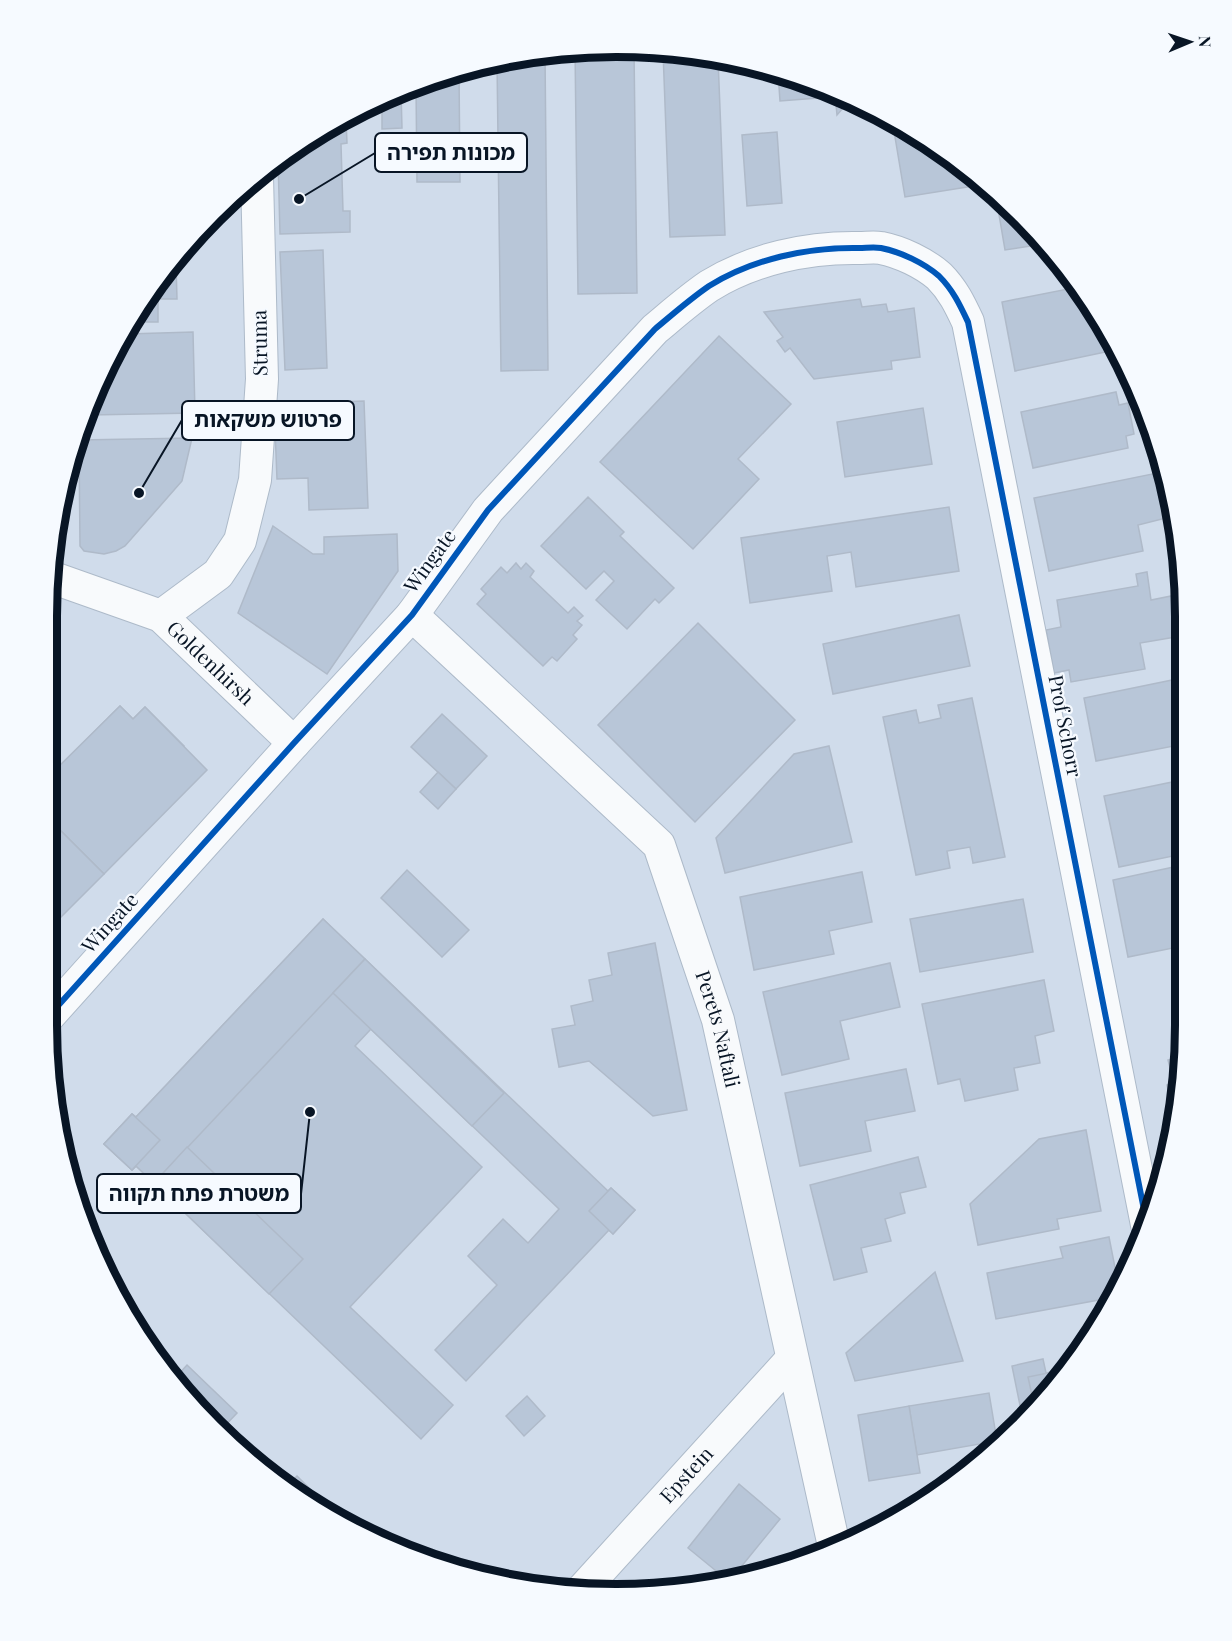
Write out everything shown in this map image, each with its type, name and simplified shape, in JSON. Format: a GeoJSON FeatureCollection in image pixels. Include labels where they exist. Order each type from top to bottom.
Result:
{"type":"FeatureCollection","features":[{"type":"Feature","properties":{"kind":"street","name":"Struma"},"geometry":{"type":"LineString","coordinates":[[161,616],[218,574],[240,541],[255,480],[262,379],[257,188]]}},
{"type":"Feature","properties":{"kind":"street","name":"Wingate"},"geometry":{"type":"LineString","coordinates":[[57,1006],[412,615],[488,510],[648,337],[683,305],[710,286],[747,267],[795,253],[844,248],[880,248],[909,257]]}},
{"type":"Feature","properties":{"kind":"street","name":"Prof Schorr"},"geometry":{"type":"LineString","coordinates":[[909,257],[938,275],[957,297],[968,322],[1144,1207]]}},
{"type":"Feature","properties":{"kind":"street","name":"Goldenhirsh"},"geometry":{"type":"LineString","coordinates":[[58,580],[161,616],[294,743]]}},
{"type":"Feature","properties":{"kind":"street","name":"Perets Naftali"},"geometry":{"type":"LineString","coordinates":[[412,615],[659,845],[718,1020],[791,1360],[833,1540]]}},
{"type":"Feature","properties":{"kind":"street","name":"Epstein"},"geometry":{"type":"LineString","coordinates":[[588,1583],[791,1360]]}},
{"type":"Feature","properties":{"kind":"building"},"geometry":{"type":"Polygon","coordinates":[[[634,57],[637,293],[578,294],[575,58],[634,57]]]}},
{"type":"Feature","properties":{"kind":"building"},"geometry":{"type":"Polygon","coordinates":[[[663,59],[718,67],[725,235],[670,237],[663,59]]]}},
{"type":"Feature","properties":{"kind":"building"},"geometry":{"type":"Polygon","coordinates":[[[545,62],[548,370],[501,371],[497,70],[545,62]]]}},
{"type":"Feature","properties":{"kind":"building"},"geometry":{"type":"Polygon","coordinates":[[[459,80],[460,182],[417,182],[416,95],[459,80]]]}},
{"type":"Feature","properties":{"kind":"building"},"geometry":{"type":"Polygon","coordinates":[[[779,82],[818,95],[818,98],[780,101],[779,82]]]}},
{"type":"Feature","properties":{"kind":"building"},"geometry":{"type":"Polygon","coordinates":[[[401,100],[402,128],[382,129],[382,109],[401,100]]]}},
{"type":"Feature","properties":{"kind":"building"},"geometry":{"type":"Polygon","coordinates":[[[836,103],[844,107],[837,115],[836,103]]]}},
{"type":"Feature","properties":{"kind":"building"},"geometry":{"type":"Polygon","coordinates":[[[346,127],[347,143],[341,144],[343,211],[350,211],[350,232],[280,234],[278,171],[305,151],[346,127]]]}},
{"type":"Feature","properties":{"kind":"building"},"geometry":{"type":"Polygon","coordinates":[[[894,131],[927,151],[973,186],[905,197],[894,131]]]}},
{"type":"Feature","properties":{"kind":"building"},"geometry":{"type":"Polygon","coordinates":[[[777,132],[782,203],[747,206],[742,135],[777,132]]]}},
{"type":"Feature","properties":{"kind":"building"},"geometry":{"type":"Polygon","coordinates":[[[998,208],[1035,245],[1005,250],[998,208]]]}},
{"type":"Feature","properties":{"kind":"building"},"geometry":{"type":"Polygon","coordinates":[[[323,250],[327,368],[285,370],[280,252],[323,250]]]}},
{"type":"Feature","properties":{"kind":"building"},"geometry":{"type":"Polygon","coordinates":[[[176,272],[177,299],[158,299],[158,322],[141,322],[176,272]]]}},
{"type":"Feature","properties":{"kind":"building"},"geometry":{"type":"Polygon","coordinates":[[[1069,289],[1081,305],[1108,352],[1015,371],[1002,302],[1069,289]]]}},
{"type":"Feature","properties":{"kind":"building"},"geometry":{"type":"Polygon","coordinates":[[[860,299],[862,307],[886,304],[888,312],[914,308],[920,357],[891,361],[892,369],[814,379],[790,348],[785,352],[777,341],[783,337],[764,312],[860,299]]]}},
{"type":"Feature","properties":{"kind":"building"},"geometry":{"type":"Polygon","coordinates":[[[193,332],[195,413],[95,415],[133,334],[193,332]]]}},
{"type":"Feature","properties":{"kind":"building"},"geometry":{"type":"Polygon","coordinates":[[[719,336],[791,404],[738,459],[759,479],[693,549],[600,462],[719,336]]]}},
{"type":"Feature","properties":{"kind":"building"},"geometry":{"type":"Polygon","coordinates":[[[1116,392],[1119,405],[1128,403],[1134,434],[1126,436],[1128,448],[1033,468],[1021,412],[1116,392]]]}},
{"type":"Feature","properties":{"kind":"building"},"geometry":{"type":"Polygon","coordinates":[[[364,401],[368,508],[309,510],[308,478],[277,479],[274,404],[364,401]]]}},
{"type":"Feature","properties":{"kind":"building"},"geometry":{"type":"Polygon","coordinates":[[[923,408],[932,464],[845,477],[837,422],[923,408]]]}},
{"type":"Feature","properties":{"kind":"building"},"geometry":{"type":"Polygon","coordinates":[[[192,438],[182,481],[125,546],[104,554],[84,551],[80,546],[79,461],[86,440],[192,438]]]}},
{"type":"Feature","properties":{"kind":"building"},"geometry":{"type":"Polygon","coordinates":[[[1156,473],[1166,518],[1138,525],[1143,551],[1049,571],[1034,498],[1156,473]]]}},
{"type":"Feature","properties":{"kind":"building"},"geometry":{"type":"Polygon","coordinates":[[[588,497],[624,532],[620,536],[674,588],[659,603],[655,599],[627,629],[596,600],[614,581],[604,571],[586,589],[541,546],[588,497]]]}},
{"type":"Feature","properties":{"kind":"building"},"geometry":{"type":"Polygon","coordinates":[[[949,507],[959,571],[856,587],[851,552],[827,556],[832,591],[750,603],[741,538],[949,507]]]}},
{"type":"Feature","properties":{"kind":"building"},"geometry":{"type":"Polygon","coordinates":[[[273,526],[313,554],[324,554],[324,537],[397,534],[398,571],[327,674],[238,613],[273,526]]]}},
{"type":"Feature","properties":{"kind":"building"},"geometry":{"type":"Polygon","coordinates":[[[516,563],[521,569],[526,563],[534,571],[530,577],[568,613],[574,607],[583,616],[577,621],[582,625],[573,635],[577,639],[557,661],[552,657],[543,666],[477,604],[486,594],[481,589],[501,567],[507,573],[516,563]]]}},
{"type":"Feature","properties":{"kind":"building"},"geometry":{"type":"Polygon","coordinates":[[[1147,572],[1151,600],[1174,595],[1175,637],[1140,643],[1145,669],[1071,682],[1069,670],[1054,673],[1046,630],[1061,627],[1057,600],[1138,586],[1136,574],[1147,572]]]}},
{"type":"Feature","properties":{"kind":"building"},"geometry":{"type":"Polygon","coordinates":[[[959,615],[970,666],[833,694],[823,644],[959,615]]]}},
{"type":"Feature","properties":{"kind":"building"},"geometry":{"type":"Polygon","coordinates":[[[698,623],[795,720],[695,822],[598,725],[698,623]]]}},
{"type":"Feature","properties":{"kind":"building"},"geometry":{"type":"Polygon","coordinates":[[[1175,679],[1175,733],[1172,734],[1174,746],[1096,761],[1084,698],[1175,679]]]}},
{"type":"Feature","properties":{"kind":"building"},"geometry":{"type":"Polygon","coordinates":[[[972,698],[1005,857],[973,863],[970,847],[947,851],[950,868],[916,875],[883,717],[916,710],[919,723],[941,718],[938,705],[972,698]]]}},
{"type":"Feature","properties":{"kind":"building"},"geometry":{"type":"Polygon","coordinates":[[[120,706],[133,719],[145,707],[184,746],[118,810],[68,758],[120,706]]]}},
{"type":"Feature","properties":{"kind":"building"},"geometry":{"type":"Polygon","coordinates":[[[120,706],[133,719],[145,707],[207,770],[104,874],[57,827],[57,768],[120,706]]]}},
{"type":"Feature","properties":{"kind":"building"},"geometry":{"type":"Polygon","coordinates":[[[442,714],[487,756],[456,789],[411,747],[442,714]]]}},
{"type":"Feature","properties":{"kind":"building"},"geometry":{"type":"Polygon","coordinates":[[[829,746],[852,842],[725,873],[716,838],[794,754],[829,746]]]}},
{"type":"Feature","properties":{"kind":"building"},"geometry":{"type":"Polygon","coordinates":[[[438,772],[456,789],[438,809],[420,792],[438,772]]]}},
{"type":"Feature","properties":{"kind":"building"},"geometry":{"type":"Polygon","coordinates":[[[1175,781],[1175,856],[1119,867],[1104,796],[1175,781]]]}},
{"type":"Feature","properties":{"kind":"building"},"geometry":{"type":"Polygon","coordinates":[[[57,827],[104,874],[57,921],[57,827]]]}},
{"type":"Feature","properties":{"kind":"building"},"geometry":{"type":"Polygon","coordinates":[[[1175,867],[1175,948],[1128,957],[1113,880],[1175,867]]]}},
{"type":"Feature","properties":{"kind":"building"},"geometry":{"type":"Polygon","coordinates":[[[407,870],[469,930],[442,957],[381,898],[407,870]]]}},
{"type":"Feature","properties":{"kind":"building"},"geometry":{"type":"Polygon","coordinates":[[[862,872],[872,922],[829,931],[834,954],[754,970],[740,897],[862,872]]]}},
{"type":"Feature","properties":{"kind":"building"},"geometry":{"type":"Polygon","coordinates":[[[1023,899],[1033,952],[920,972],[910,919],[1023,899]]]}},
{"type":"Feature","properties":{"kind":"building"},"geometry":{"type":"Polygon","coordinates":[[[323,919],[608,1191],[611,1188],[635,1210],[613,1234],[609,1230],[466,1381],[435,1350],[497,1285],[468,1256],[503,1219],[528,1243],[559,1209],[371,1029],[355,1046],[482,1167],[350,1307],[453,1405],[421,1439],[136,1166],[132,1170],[104,1144],[132,1114],[136,1117],[323,919]]]}},
{"type":"Feature","properties":{"kind":"building"},"geometry":{"type":"Polygon","coordinates":[[[323,919],[365,959],[154,1183],[136,1166],[132,1170],[104,1144],[132,1114],[136,1117],[323,919]]]}},
{"type":"Feature","properties":{"kind":"building"},"geometry":{"type":"Polygon","coordinates":[[[655,943],[687,1110],[653,1116],[589,1061],[559,1067],[552,1029],[575,1025],[571,1006],[593,1001],[589,980],[612,975],[608,953],[655,943]]]}},
{"type":"Feature","properties":{"kind":"building"},"geometry":{"type":"Polygon","coordinates":[[[365,959],[504,1093],[472,1126],[333,993],[365,959]]]}},
{"type":"Feature","properties":{"kind":"building"},"geometry":{"type":"Polygon","coordinates":[[[890,963],[900,1007],[840,1021],[849,1059],[782,1075],[763,992],[890,963]]]}},
{"type":"Feature","properties":{"kind":"building"},"geometry":{"type":"Polygon","coordinates":[[[1044,980],[1054,1031],[1035,1036],[1040,1063],[1014,1068],[1018,1090],[965,1101],[960,1079],[938,1084],[922,1004],[1044,980]]]}},
{"type":"Feature","properties":{"kind":"building"},"geometry":{"type":"Polygon","coordinates":[[[1174,1058],[1172,1077],[1168,1060],[1174,1058]]]}},
{"type":"Feature","properties":{"kind":"building"},"geometry":{"type":"Polygon","coordinates":[[[906,1069],[915,1111],[865,1121],[871,1151],[800,1166],[785,1093],[906,1069]]]}},
{"type":"Feature","properties":{"kind":"building"},"geometry":{"type":"Polygon","coordinates":[[[1172,1084],[1170,1099],[1167,1085],[1172,1084]]]}},
{"type":"Feature","properties":{"kind":"building"},"geometry":{"type":"Polygon","coordinates":[[[132,1114],[160,1140],[132,1170],[104,1144],[132,1114]]]}},
{"type":"Feature","properties":{"kind":"building"},"geometry":{"type":"Polygon","coordinates":[[[1086,1130],[1101,1211],[1057,1219],[1059,1229],[978,1245],[970,1204],[1039,1139],[1086,1130]]]}},
{"type":"Feature","properties":{"kind":"building"},"geometry":{"type":"Polygon","coordinates":[[[187,1147],[303,1259],[269,1294],[154,1183],[187,1147]]]}},
{"type":"Feature","properties":{"kind":"building"},"geometry":{"type":"Polygon","coordinates":[[[918,1157],[926,1187],[900,1193],[905,1213],[885,1219],[891,1241],[861,1248],[867,1272],[834,1280],[810,1185],[918,1157]]]}},
{"type":"Feature","properties":{"kind":"building"},"geometry":{"type":"Polygon","coordinates":[[[611,1188],[635,1210],[613,1234],[589,1211],[611,1188]]]}},
{"type":"Feature","properties":{"kind":"building"},"geometry":{"type":"Polygon","coordinates":[[[1109,1237],[1116,1274],[1102,1299],[996,1319],[987,1273],[1063,1258],[1060,1247],[1109,1237]]]}},
{"type":"Feature","properties":{"kind":"building"},"geometry":{"type":"Polygon","coordinates":[[[935,1272],[963,1361],[855,1381],[846,1353],[935,1272]]]}},
{"type":"Feature","properties":{"kind":"building"},"geometry":{"type":"Polygon","coordinates":[[[1043,1359],[1046,1373],[1054,1372],[1021,1410],[1012,1366],[1043,1359]]]}},
{"type":"Feature","properties":{"kind":"building"},"geometry":{"type":"Polygon","coordinates":[[[187,1365],[237,1413],[226,1425],[179,1373],[187,1365]]]}},
{"type":"Feature","properties":{"kind":"building"},"geometry":{"type":"Polygon","coordinates":[[[1054,1372],[1033,1398],[1028,1377],[1054,1372]]]}},
{"type":"Feature","properties":{"kind":"building"},"geometry":{"type":"Polygon","coordinates":[[[989,1393],[996,1435],[987,1443],[917,1455],[909,1406],[989,1393]]]}},
{"type":"Feature","properties":{"kind":"building"},"geometry":{"type":"Polygon","coordinates":[[[527,1396],[545,1416],[524,1436],[506,1416],[527,1396]]]}},
{"type":"Feature","properties":{"kind":"building"},"geometry":{"type":"Polygon","coordinates":[[[909,1406],[920,1473],[869,1481],[858,1415],[909,1406]]]}},
{"type":"Feature","properties":{"kind":"building"},"geometry":{"type":"Polygon","coordinates":[[[297,1476],[319,1498],[305,1490],[292,1481],[297,1476]]]}},
{"type":"Feature","properties":{"kind":"building"},"geometry":{"type":"Polygon","coordinates":[[[739,1484],[780,1519],[739,1570],[720,1574],[688,1548],[739,1484]]]}},
{"type":"Feature","properties":{"kind":"cycle path"},"geometry":{"type":"LineString","coordinates":[[57,1007],[412,615],[488,510],[655,329],[709,286],[762,262],[800,252],[839,248],[881,248],[912,259],[939,276],[952,292],[968,322],[1144,1208]]}},
{"type":"Feature","properties":{"kind":"place","name":"מכונות תפירה"},"geometry":{"type":"Point","coordinates":[299,199]}},
{"type":"Feature","properties":{"kind":"place","name":"פרטוש משקאות"},"geometry":{"type":"Point","coordinates":[139,493]}},
{"type":"Feature","properties":{"kind":"place","name":"משטרת פתח תקווה"},"geometry":{"type":"Point","coordinates":[310,1112]}}]}
